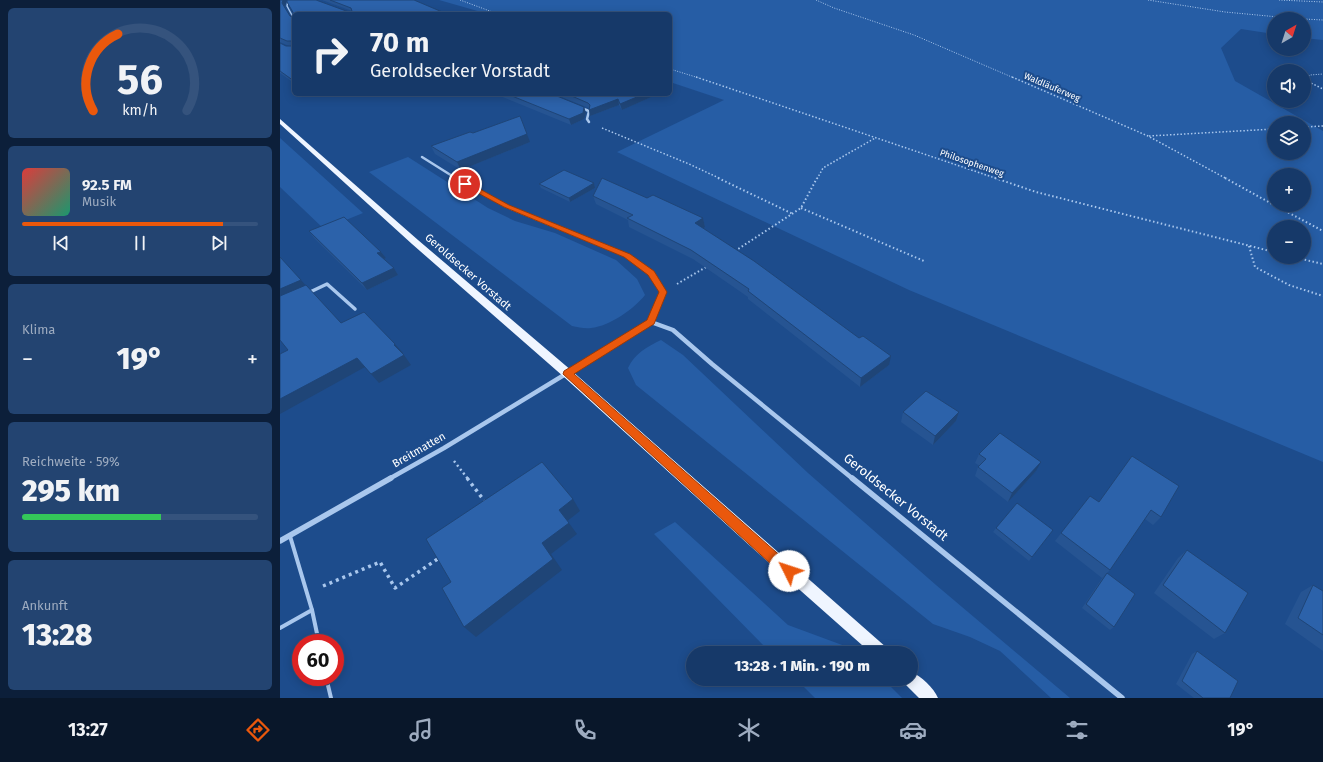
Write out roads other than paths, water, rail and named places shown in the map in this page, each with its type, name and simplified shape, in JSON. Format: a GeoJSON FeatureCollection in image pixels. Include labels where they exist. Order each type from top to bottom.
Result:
{"type":"FeatureCollection","features":[{"type":"Feature","properties":{"kind":"main road","name":"Geroldsecker Vorstadt"},"geometry":{"type":"LineString","coordinates":[[280,121],[415,242],[568,374],[874,646]]}},
{"type":"Feature","properties":{"kind":"main road"},"geometry":{"type":"LineString","coordinates":[[917,686],[930,698]]}},
{"type":"Feature","properties":{"kind":"street"},"geometry":{"type":"LineString","coordinates":[[575,105],[589,111],[587,119],[589,122]]}},
{"type":"Feature","properties":{"kind":"street"},"geometry":{"type":"LineString","coordinates":[[422,157],[465,184],[506,206],[627,256],[651,273],[663,292],[651,322],[568,374]]}},
{"type":"Feature","properties":{"kind":"street"},"geometry":{"type":"LineString","coordinates":[[300,297],[327,284],[354,309]]}},
{"type":"Feature","properties":{"kind":"street","name":"Geroldsecker Vorstadt"},"geometry":{"type":"LineString","coordinates":[[651,322],[673,330],[1122,698]]}},
{"type":"Feature","properties":{"kind":"street","name":"Breitmatten"},"geometry":{"type":"LineString","coordinates":[[280,541],[444,448],[568,374]]}},
{"type":"Feature","properties":{"kind":"lane"},"geometry":{"type":"LineString","coordinates":[[288,0],[287,6],[292,15]]}},
{"type":"Feature","properties":{"kind":"lane"},"geometry":{"type":"LineString","coordinates":[[290,536],[296,561],[309,595],[317,634]]}},
{"type":"Feature","properties":{"kind":"lane"},"geometry":{"type":"LineString","coordinates":[[280,628],[312,610]]}},
{"type":"Feature","properties":{"kind":"lane"},"geometry":{"type":"LineString","coordinates":[[328,686],[330,698]]}}]}
